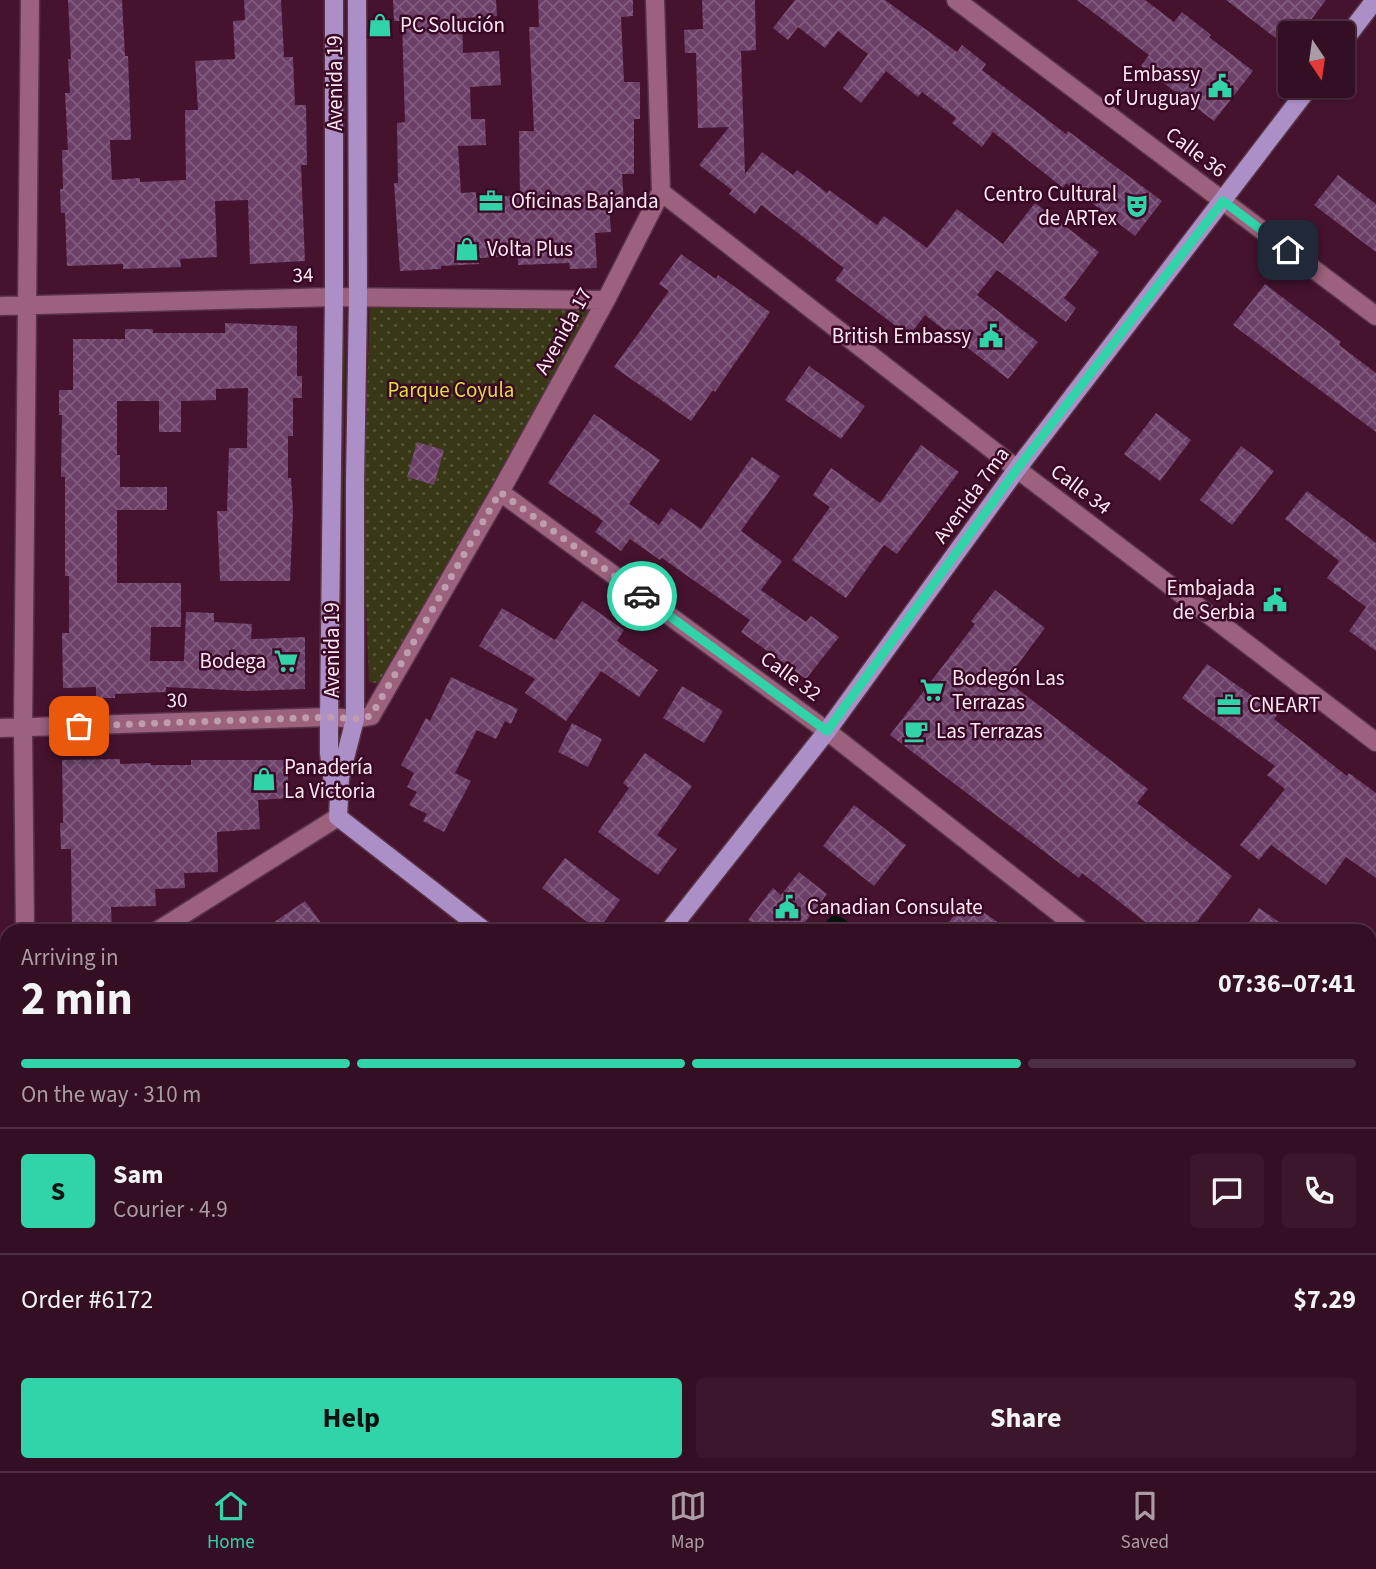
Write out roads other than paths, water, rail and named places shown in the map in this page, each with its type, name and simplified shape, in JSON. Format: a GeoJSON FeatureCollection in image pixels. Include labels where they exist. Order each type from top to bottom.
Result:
{"type":"FeatureCollection","features":[{"type":"Feature","properties":{"kind":"main road","name":"Avenida 19"},"geometry":{"type":"LineString","coordinates":[[334,0],[329,753],[338,817]]}},
{"type":"Feature","properties":{"kind":"main road","name":"Avenida 19"},"geometry":{"type":"LineString","coordinates":[[338,817],[340,778],[355,719],[357,0]]}},
{"type":"Feature","properties":{"kind":"main road"},"geometry":{"type":"LineString","coordinates":[[1355,26],[1375,0]]}},
{"type":"Feature","properties":{"kind":"main road","name":"Avenida 7ma"},"geometry":{"type":"LineString","coordinates":[[675,924],[827,731],[1017,469],[1301,98]]}},
{"type":"Feature","properties":{"kind":"main road"},"geometry":{"type":"LineString","coordinates":[[338,817],[476,924]]}},
{"type":"Feature","properties":{"kind":"street"},"geometry":{"type":"LineString","coordinates":[[25,924],[23,728],[30,0]]}},
{"type":"Feature","properties":{"kind":"street","name":"Avenida 17"},"geometry":{"type":"LineString","coordinates":[[355,719],[371,716],[500,492],[606,300],[661,192],[655,0]]}},
{"type":"Feature","properties":{"kind":"street","name":"Calle 36"},"geometry":{"type":"LineString","coordinates":[[956,0],[1376,316]]}},
{"type":"Feature","properties":{"kind":"street","name":"Calle 34"},"geometry":{"type":"LineString","coordinates":[[661,192],[1017,469],[1376,742]]}},
{"type":"Feature","properties":{"kind":"street","name":"34"},"geometry":{"type":"LineString","coordinates":[[0,306],[334,297],[606,300]]}},
{"type":"Feature","properties":{"kind":"street","name":"Calle 32"},"geometry":{"type":"LineString","coordinates":[[500,492],[827,731],[1073,924]]}},
{"type":"Feature","properties":{"kind":"street","name":"30"},"geometry":{"type":"LineString","coordinates":[[0,728],[329,717],[355,719]]}},
{"type":"Feature","properties":{"kind":"street"},"geometry":{"type":"LineString","coordinates":[[168,924],[338,817]]}},
{"type":"Feature","properties":{"kind":"place","name":"PC Solución"},"geometry":{"type":"Point","coordinates":[380,25]}},
{"type":"Feature","properties":{"kind":"place","name":"Embassy of Uruguay"},"geometry":{"type":"Point","coordinates":[1220,86]}},
{"type":"Feature","properties":{"kind":"place","name":"Oficinas Bajanda"},"geometry":{"type":"Point","coordinates":[491,201]}},
{"type":"Feature","properties":{"kind":"place","name":"Centro Cultural de ARTex"},"geometry":{"type":"Point","coordinates":[1137,206]}},
{"type":"Feature","properties":{"kind":"place","name":"Volta Plus"},"geometry":{"type":"Point","coordinates":[467,249]}},
{"type":"Feature","properties":{"kind":"place","name":"British Embassy"},"geometry":{"type":"Point","coordinates":[991,336]}},
{"type":"Feature","properties":{"kind":"place","name":"Embajada de Serbia"},"geometry":{"type":"Point","coordinates":[1275,600]}},
{"type":"Feature","properties":{"kind":"place","name":"Bodega"},"geometry":{"type":"Point","coordinates":[286,661]}},
{"type":"Feature","properties":{"kind":"place","name":"Bodegón Las Terrazas"},"geometry":{"type":"Point","coordinates":[932,690]}},
{"type":"Feature","properties":{"kind":"place","name":"CNEART"},"geometry":{"type":"Point","coordinates":[1229,705]}},
{"type":"Feature","properties":{"kind":"place","name":"Las Terrazas"},"geometry":{"type":"Point","coordinates":[916,731]}},
{"type":"Feature","properties":{"kind":"place","name":"Panadería La Victoria"},"geometry":{"type":"Point","coordinates":[264,779]}},
{"type":"Feature","properties":{"kind":"place","name":"Canadian Consulate"},"geometry":{"type":"Point","coordinates":[787,907]}},
{"type":"Feature","properties":{"kind":"park label","name":"Parque Coyula"},"geometry":{"type":"Point","coordinates":[451,390]}}]}
